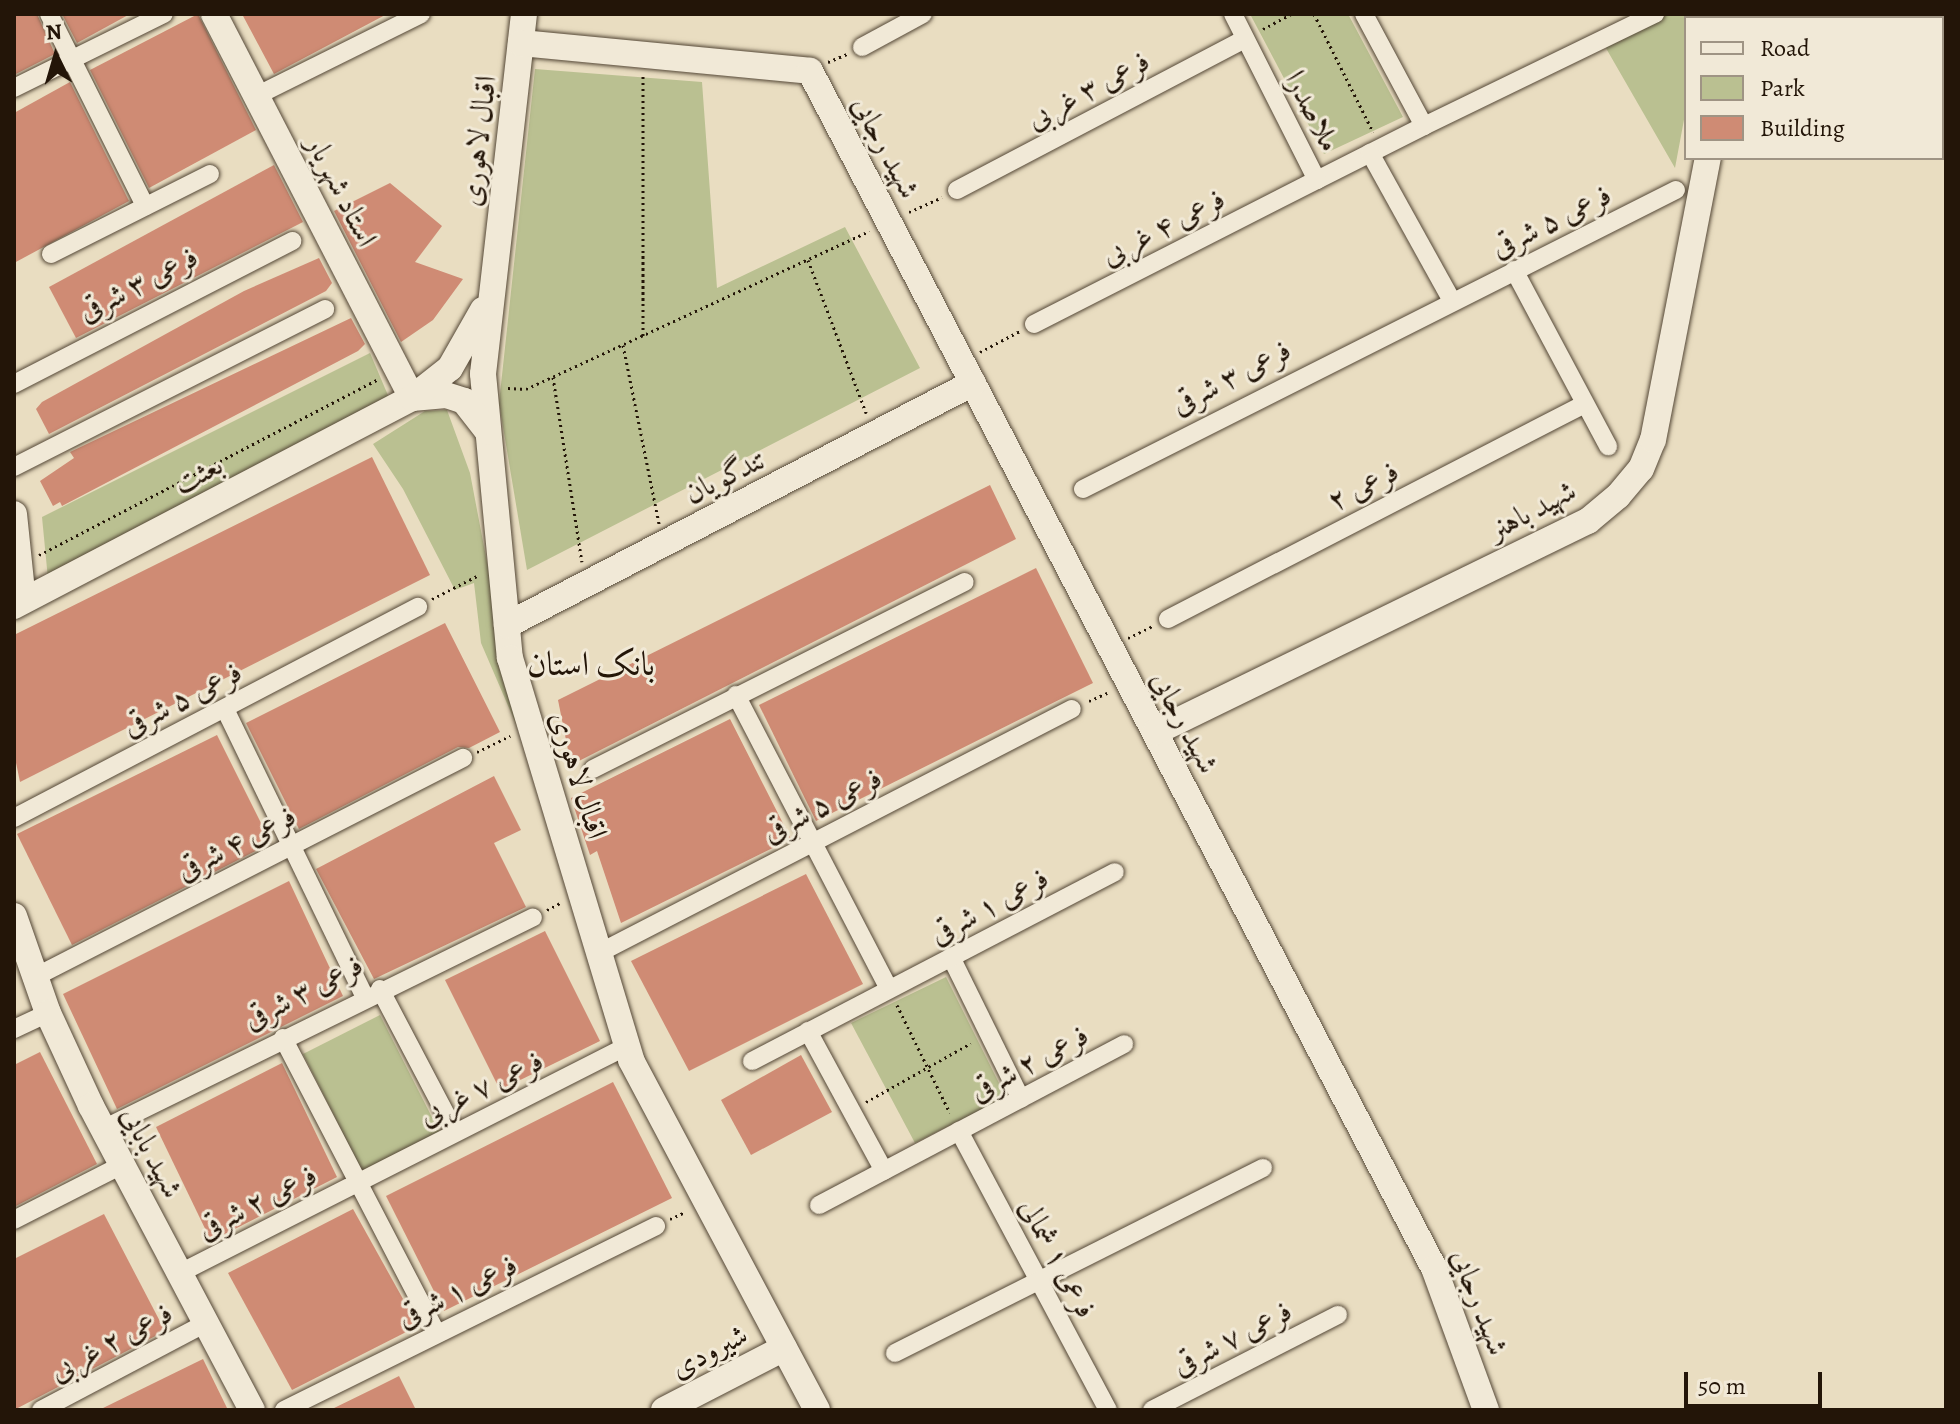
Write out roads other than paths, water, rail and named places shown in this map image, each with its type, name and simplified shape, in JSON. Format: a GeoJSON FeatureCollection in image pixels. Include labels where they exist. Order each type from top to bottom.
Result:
{"type":"FeatureCollection","features":[{"type":"Feature","properties":{"kind":"street"},"geometry":{"type":"LineString","coordinates":[[49,14],[145,206]]}},
{"type":"Feature","properties":{"kind":"street"},"geometry":{"type":"LineString","coordinates":[[14,88],[164,14]]}},
{"type":"Feature","properties":{"kind":"street","name":"استاد شهریار"},"geometry":{"type":"LineString","coordinates":[[214,14],[412,398]]}},
{"type":"Feature","properties":{"kind":"street"},"geometry":{"type":"LineString","coordinates":[[256,96],[421,14]]}},
{"type":"Feature","properties":{"kind":"street","name":"اقبال لاهوری"},"geometry":{"type":"LineString","coordinates":[[524,14],[483,374],[510,658],[627,1046],[817,1410]]}},
{"type":"Feature","properties":{"kind":"street"},"geometry":{"type":"LineString","coordinates":[[862,47],[923,14]]}},
{"type":"Feature","properties":{"kind":"street","name":"ملاصدرا"},"geometry":{"type":"LineString","coordinates":[[1233,14],[1317,180],[1424,126]]}},
{"type":"Feature","properties":{"kind":"street"},"geometry":{"type":"LineString","coordinates":[[1364,14],[1424,126],[1655,14]]}},
{"type":"Feature","properties":{"kind":"street","name":"فرعی ۳ غربی"},"geometry":{"type":"LineString","coordinates":[[957,190],[1245,39]]}},
{"type":"Feature","properties":{"kind":"street","name":"شهید رجایی"},"geometry":{"type":"LineString","coordinates":[[521,43],[810,71],[1434,1268],[1486,1410]]}},
{"type":"Feature","properties":{"kind":"street","name":"ملاصدرا"},"geometry":{"type":"LineString","coordinates":[[1376,151],[1452,301]]}},
{"type":"Feature","properties":{"kind":"street","name":"شهید باهنر"},"geometry":{"type":"LineString","coordinates":[[1155,732],[1588,521],[1618,496],[1641,469],[1653,440],[1708,160]]}},
{"type":"Feature","properties":{"kind":"street"},"geometry":{"type":"LineString","coordinates":[[51,254],[210,174]]}},
{"type":"Feature","properties":{"kind":"street","name":"فرعی ۴ غربی"},"geometry":{"type":"LineString","coordinates":[[1034,324],[1317,180]]}},
{"type":"Feature","properties":{"kind":"street","name":"فرعی ۵ شرقی"},"geometry":{"type":"LineString","coordinates":[[1452,301],[1676,190]]}},
{"type":"Feature","properties":{"kind":"street","name":"فرعی ۳ شرقی"},"geometry":{"type":"LineString","coordinates":[[14,384],[292,241]]}},
{"type":"Feature","properties":{"kind":"street"},"geometry":{"type":"LineString","coordinates":[[1514,270],[1608,446]]}},
{"type":"Feature","properties":{"kind":"street","name":"بعثت"},"geometry":{"type":"LineString","coordinates":[[18,604],[412,398],[450,368],[473,334],[493,283]]}},
{"type":"Feature","properties":{"kind":"street","name":"فرعی ۳ شرقی"},"geometry":{"type":"LineString","coordinates":[[1083,489],[1452,301]]}},
{"type":"Feature","properties":{"kind":"street"},"geometry":{"type":"LineString","coordinates":[[14,467],[325,309]]}},
{"type":"Feature","properties":{"kind":"street","name":"تندگویان"},"geometry":{"type":"LineString","coordinates":[[507,625],[872,435],[967,373]]}},
{"type":"Feature","properties":{"kind":"street"},"geometry":{"type":"LineString","coordinates":[[412,398],[446,395],[464,401],[488,432]]}},
{"type":"Feature","properties":{"kind":"street","name":"فرعی ۲"},"geometry":{"type":"LineString","coordinates":[[1168,619],[1585,404]]}},
{"type":"Feature","properties":{"kind":"street"},"geometry":{"type":"LineString","coordinates":[[14,514],[18,604]]}},
{"type":"Feature","properties":{"kind":"street"},"geometry":{"type":"LineString","coordinates":[[593,769],[965,582]]}},
{"type":"Feature","properties":{"kind":"street","name":"فرعی ۵ شرقی"},"geometry":{"type":"LineString","coordinates":[[14,818],[418,607]]}},
{"type":"Feature","properties":{"kind":"street"},"geometry":{"type":"LineString","coordinates":[[736,695],[889,989]]}},
{"type":"Feature","properties":{"kind":"street"},"geometry":{"type":"LineString","coordinates":[[225,709],[289,847],[455,1132]]}},
{"type":"Feature","properties":{"kind":"street","name":"فرعی ۵ شرقی"},"geometry":{"type":"LineString","coordinates":[[599,953],[1072,709]]}},
{"type":"Feature","properties":{"kind":"street","name":"فرعی ۴ شرقی"},"geometry":{"type":"LineString","coordinates":[[35,977],[463,758]]}},
{"type":"Feature","properties":{"kind":"street","name":"فرعی ۱ شرقی"},"geometry":{"type":"LineString","coordinates":[[752,1061],[1115,872]]}},
{"type":"Feature","properties":{"kind":"street","name":"شهید بابایی"},"geometry":{"type":"LineString","coordinates":[[14,916],[48,1013],[103,1129],[252,1410]]}},
{"type":"Feature","properties":{"kind":"street","name":"فرعی ۳ شرقی"},"geometry":{"type":"LineString","coordinates":[[103,1129],[372,993],[533,917]]}},
{"type":"Feature","properties":{"kind":"street"},"geometry":{"type":"LineString","coordinates":[[951,957],[1021,1099]]}},
{"type":"Feature","properties":{"kind":"street"},"geometry":{"type":"LineString","coordinates":[[14,1029],[48,1013]]}},
{"type":"Feature","properties":{"kind":"street"},"geometry":{"type":"LineString","coordinates":[[808,1031],[884,1171]]}},
{"type":"Feature","properties":{"kind":"street"},"geometry":{"type":"LineString","coordinates":[[283,1038],[360,1180],[436,1332]]}},
{"type":"Feature","properties":{"kind":"street","name":"فرعی ۲ شرقی"},"geometry":{"type":"LineString","coordinates":[[959,1131],[1124,1044]]}},
{"type":"Feature","properties":{"kind":"street","name":"فرعی ۷ غربی"},"geometry":{"type":"LineString","coordinates":[[360,1180],[627,1046]]}},
{"type":"Feature","properties":{"kind":"street"},"geometry":{"type":"LineString","coordinates":[[819,1205],[959,1131]]}},
{"type":"Feature","properties":{"kind":"street","name":"فرعی ۱ شمالی"},"geometry":{"type":"LineString","coordinates":[[959,1131],[1108,1410]]}},
{"type":"Feature","properties":{"kind":"street"},"geometry":{"type":"LineString","coordinates":[[14,1220],[122,1165]]}},
{"type":"Feature","properties":{"kind":"street"},"geometry":{"type":"LineString","coordinates":[[895,1353],[1263,1168]]}},
{"type":"Feature","properties":{"kind":"street","name":"فرعی ۲ شرقی"},"geometry":{"type":"LineString","coordinates":[[180,1273],[360,1180]]}},
{"type":"Feature","properties":{"kind":"street","name":"فرعی ۱ شرقی"},"geometry":{"type":"LineString","coordinates":[[284,1410],[436,1332],[656,1226]]}},
{"type":"Feature","properties":{"kind":"street","name":"فرعی ۷ شرقی"},"geometry":{"type":"LineString","coordinates":[[1152,1410],[1338,1315]]}},
{"type":"Feature","properties":{"kind":"street","name":"فرعی ۲ غربی"},"geometry":{"type":"LineString","coordinates":[[41,1410],[206,1323]]}},
{"type":"Feature","properties":{"kind":"street","name":"شیرودی"},"geometry":{"type":"LineString","coordinates":[[664,1410],[784,1348]]}},
{"type":"Feature","properties":{"kind":"district","name":"بانک استان"},"geometry":{"type":"Point","coordinates":[591,664]}}]}
